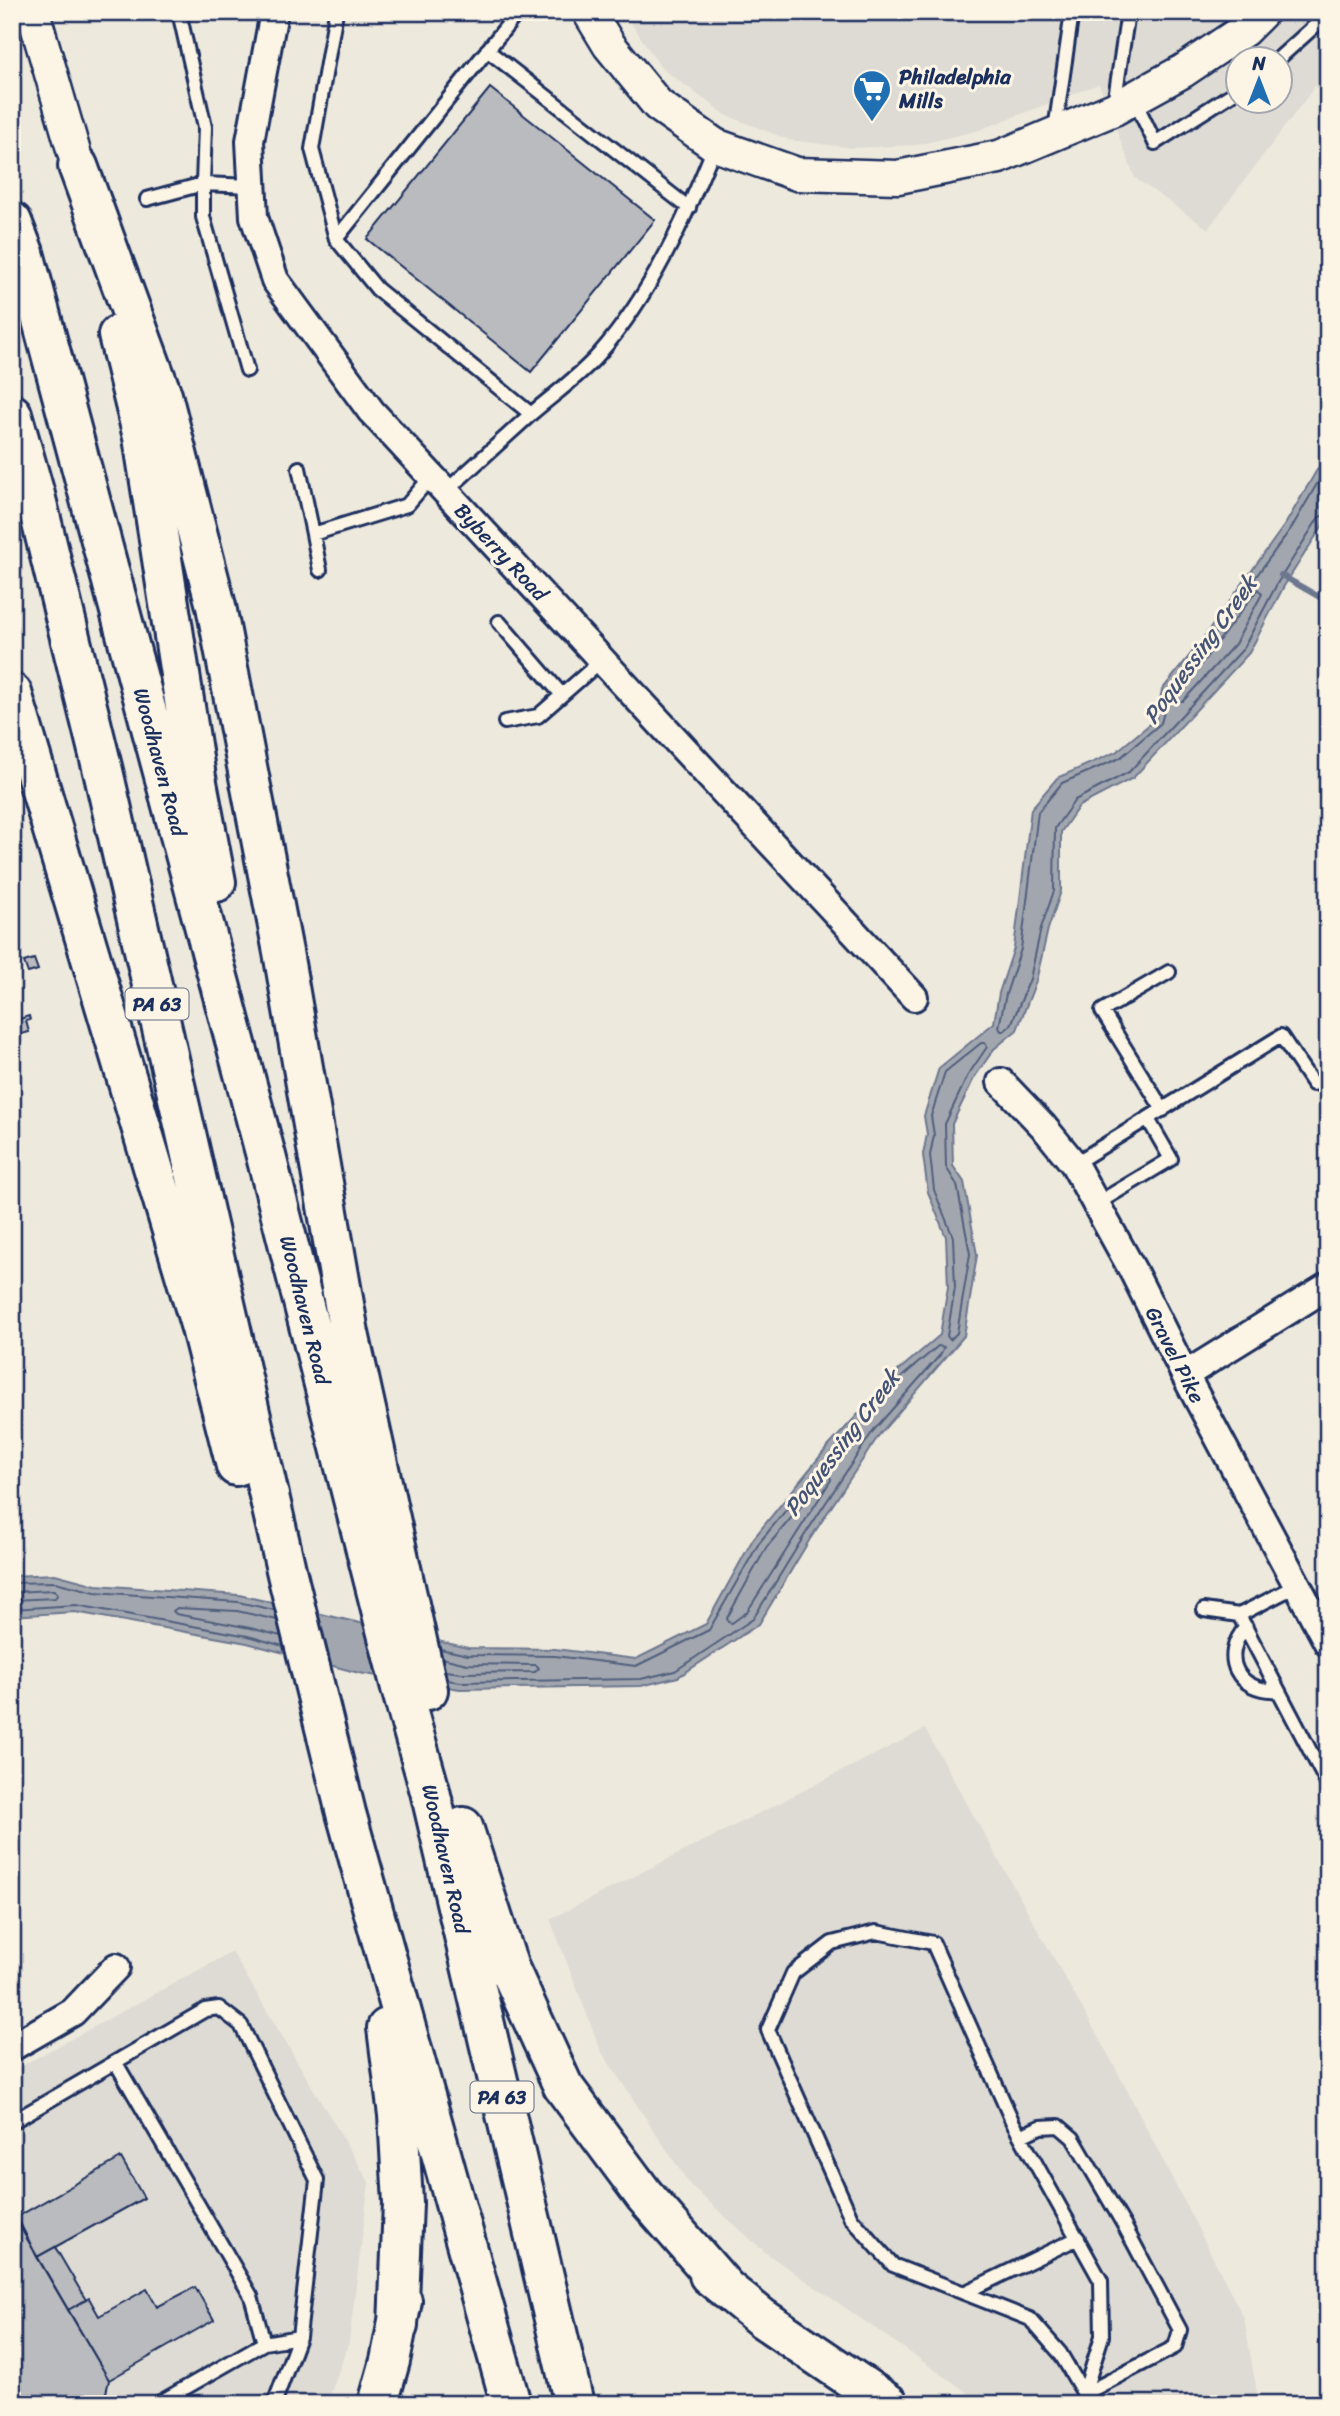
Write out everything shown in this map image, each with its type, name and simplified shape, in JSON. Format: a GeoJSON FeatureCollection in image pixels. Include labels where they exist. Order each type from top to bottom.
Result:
{"type":"FeatureCollection","features":[{"type":"Feature","properties":{"kind":"highway"},"geometry":{"type":"LineString","coordinates":[[78,166],[142,437],[196,777],[265,1156]]}},
{"type":"Feature","properties":{"kind":"highway"},"geometry":{"type":"LineString","coordinates":[[78,166],[162,395],[216,606],[283,952],[396,1616]]}},
{"type":"Feature","properties":{"kind":"highway","name":"Woodhaven Road"},"geometry":{"type":"LineString","coordinates":[[12,222],[27,267],[265,1156],[396,1616],[413,1686],[430,1791],[574,2404]]}},
{"type":"Feature","properties":{"kind":"highway","name":"PA 63"},"geometry":{"type":"LineString","coordinates":[[12,414],[35,495],[104,775],[281,1595],[300,1669],[346,1813],[512,2404]]}},
{"type":"Feature","properties":{"kind":"highway"},"geometry":{"type":"LineString","coordinates":[[12,515],[104,775]]}},
{"type":"Feature","properties":{"kind":"highway"},"geometry":{"type":"LineString","coordinates":[[12,693],[281,1595]]}},
{"type":"Feature","properties":{"kind":"highway"},"geometry":{"type":"LineString","coordinates":[[300,1669],[385,2018],[398,2115],[403,2203],[398,2326]]}},
{"type":"Feature","properties":{"kind":"highway"},"geometry":{"type":"LineString","coordinates":[[413,1686],[509,1968],[563,2086],[643,2195],[727,2290]]}},
{"type":"Feature","properties":{"kind":"highway"},"geometry":{"type":"LineString","coordinates":[[430,1791],[452,1841],[506,2004],[545,2082],[598,2164],[635,2209],[677,2250],[789,2337],[889,2404]]}},
{"type":"Feature","properties":{"kind":"highway"},"geometry":{"type":"LineString","coordinates":[[346,1813],[388,1987],[406,2084],[411,2146],[412,2196],[408,2260],[398,2326],[378,2404]]}},
{"type":"Feature","properties":{"kind":"street"},"geometry":{"type":"LineString","coordinates":[[33,12],[78,166]]}},
{"type":"Feature","properties":{"kind":"street"},"geometry":{"type":"LineString","coordinates":[[589,12],[609,45],[658,105],[715,145],[797,174],[898,177],[999,157],[1054,136],[1124,104],[1194,64],[1244,30],[1262,12]]}},
{"type":"Feature","properties":{"kind":"street","name":"Byberry Road"},"geometry":{"type":"LineString","coordinates":[[271,18],[250,141],[254,217],[275,280],[371,411],[914,997]]}},
{"type":"Feature","properties":{"kind":"street","name":"Gravel Pike"},"geometry":{"type":"LineString","coordinates":[[1001,1082],[1043,1126],[1074,1164],[1133,1270],[1185,1375],[1328,1643]]}},
{"type":"Feature","properties":{"kind":"street"},"geometry":{"type":"LineString","coordinates":[[1185,1375],[1328,1286]]}},
{"type":"Feature","properties":{"kind":"street"},"geometry":{"type":"LineString","coordinates":[[12,2047],[73,2012],[116,1967]]}},
{"type":"Feature","properties":{"kind":"lane"},"geometry":{"type":"LineString","coordinates":[[179,12],[205,127],[203,217],[247,370]]}},
{"type":"Feature","properties":{"kind":"lane"},"geometry":{"type":"LineString","coordinates":[[336,12],[312,149],[336,239],[377,289],[531,414]]}},
{"type":"Feature","properties":{"kind":"lane"},"geometry":{"type":"LineString","coordinates":[[1054,136],[1072,12]]}},
{"type":"Feature","properties":{"kind":"lane"},"geometry":{"type":"LineString","coordinates":[[1128,12],[1124,104],[1155,142],[1224,99]]}},
{"type":"Feature","properties":{"kind":"lane"},"geometry":{"type":"LineString","coordinates":[[1293,46],[1328,14]]}},
{"type":"Feature","properties":{"kind":"lane"},"geometry":{"type":"LineString","coordinates":[[336,239],[512,15]]}},
{"type":"Feature","properties":{"kind":"lane"},"geometry":{"type":"LineString","coordinates":[[487,50],[689,208]]}},
{"type":"Feature","properties":{"kind":"lane"},"geometry":{"type":"LineString","coordinates":[[313,534],[407,505],[438,485],[531,414],[599,355],[643,292],[689,208],[715,145]]}},
{"type":"Feature","properties":{"kind":"lane"},"geometry":{"type":"LineString","coordinates":[[147,199],[204,184],[253,186]]}},
{"type":"Feature","properties":{"kind":"lane"},"geometry":{"type":"LineString","coordinates":[[299,468],[320,570]]}},
{"type":"Feature","properties":{"kind":"lane"},"geometry":{"type":"LineString","coordinates":[[499,622],[562,695]]}},
{"type":"Feature","properties":{"kind":"lane"},"geometry":{"type":"LineString","coordinates":[[505,722],[538,716],[602,660]]}},
{"type":"Feature","properties":{"kind":"lane"},"geometry":{"type":"LineString","coordinates":[[1163,1110],[1102,1011],[1169,971]]}},
{"type":"Feature","properties":{"kind":"lane"},"geometry":{"type":"LineString","coordinates":[[1074,1164],[1281,1036],[1313,1084]]}},
{"type":"Feature","properties":{"kind":"lane"},"geometry":{"type":"LineString","coordinates":[[1096,1204],[1171,1159],[1148,1119]]}},
{"type":"Feature","properties":{"kind":"lane"},"geometry":{"type":"LineString","coordinates":[[1279,1690],[1266,1691],[1244,1681],[1233,1660],[1233,1647],[1242,1621],[1296,1586]]}},
{"type":"Feature","properties":{"kind":"lane"},"geometry":{"type":"LineString","coordinates":[[1204,1610],[1242,1621],[1328,1785]]}},
{"type":"Feature","properties":{"kind":"lane"},"geometry":{"type":"LineString","coordinates":[[876,1932],[933,1942],[1021,2136],[1101,2281],[1102,2336],[1085,2399],[1060,2353],[1030,2319],[893,2265],[851,2218],[768,2030],[793,1973],[832,1942],[876,1932]]}},
{"type":"Feature","properties":{"kind":"lane"},"geometry":{"type":"LineString","coordinates":[[12,2122],[205,2010],[219,2008],[241,2025],[317,2180],[299,2337],[274,2404]]}},
{"type":"Feature","properties":{"kind":"lane"},"geometry":{"type":"LineString","coordinates":[[116,2063],[251,2296],[264,2343]]}},
{"type":"Feature","properties":{"kind":"lane"},"geometry":{"type":"LineString","coordinates":[[1021,2136],[1040,2127],[1059,2126],[1073,2138],[1180,2330],[1175,2347],[1085,2399]]}},
{"type":"Feature","properties":{"kind":"lane"},"geometry":{"type":"LineString","coordinates":[[964,2292],[1081,2244]]}},
{"type":"Feature","properties":{"kind":"lane"},"geometry":{"type":"LineString","coordinates":[[157,2404],[264,2343],[299,2337]]}},
{"type":"Feature","properties":{"kind":"shaded area","name":"Philadelphia Mills"},"geometry":{"type":"Polygon","coordinates":[[[624,12],[1328,12],[1328,69],[1294,114],[1294,46],[1224,46],[1224,116],[1293,116],[1208,229],[1135,178],[1099,84],[979,130],[917,145],[853,148],[789,140],[726,115],[661,68],[624,12]]]}},
{"type":"Feature","properties":{"kind":"shaded area"},"geometry":{"type":"Polygon","coordinates":[[[925,1729],[1114,2065],[1244,2318],[1259,2404],[977,2404],[967,2392],[766,2253],[690,2185],[601,2051],[550,1919],[925,1729]]]}},
{"type":"Feature","properties":{"kind":"shaded area"},"geometry":{"type":"Polygon","coordinates":[[[232,1952],[369,2182],[349,2342],[327,2404],[12,2404],[12,2071],[232,1952]]]}},
{"type":"Feature","properties":{"kind":"water","name":"Poquessing Creek"},"geometry":{"type":"Polygon","coordinates":[[[1328,451],[1328,517],[1284,586],[1249,653],[1133,778],[1079,806],[1061,832],[1061,891],[1048,929],[1036,981],[1017,1030],[994,1049],[974,1078],[952,1124],[953,1166],[964,1182],[977,1255],[964,1336],[879,1435],[810,1539],[759,1624],[678,1677],[641,1686],[460,1689],[359,1673],[247,1643],[75,1612],[12,1616],[12,1576],[55,1574],[96,1585],[239,1595],[468,1648],[555,1649],[636,1659],[706,1624],[753,1539],[826,1449],[899,1370],[940,1335],[948,1287],[946,1237],[928,1192],[923,1155],[927,1134],[924,1116],[939,1068],[994,1023],[999,993],[1014,948],[1031,809],[1057,778],[1116,752],[1156,719],[1162,690],[1199,644],[1286,523],[1328,451]]]}},
{"type":"Feature","properties":{"kind":"building"},"geometry":{"type":"Polygon","coordinates":[[[490,88],[655,220],[531,372],[367,239],[490,88]]]}},
{"type":"Feature","properties":{"kind":"building"},"geometry":{"type":"Polygon","coordinates":[[[34,959],[38,970],[28,973],[24,962],[34,959]]]}},
{"type":"Feature","properties":{"kind":"building"},"geometry":{"type":"Polygon","coordinates":[[[29,1016],[30,1020],[26,1021],[29,1032],[14,1036],[15,1040],[12,1041],[12,1021],[29,1016]]]}},
{"type":"Feature","properties":{"kind":"building"},"geometry":{"type":"Polygon","coordinates":[[[15,1040],[20,1059],[12,1062],[12,1041],[15,1040]]]}},
{"type":"Feature","properties":{"kind":"building"},"geometry":{"type":"Polygon","coordinates":[[[121,2158],[144,2198],[37,2257],[17,2217],[121,2158]]]}},
{"type":"Feature","properties":{"kind":"building"},"geometry":{"type":"Polygon","coordinates":[[[12,2213],[109,2380],[106,2393],[86,2404],[12,2404],[12,2213]]]}},
{"type":"Feature","properties":{"kind":"building"},"geometry":{"type":"Polygon","coordinates":[[[55,2247],[86,2300],[68,2310],[37,2257],[55,2247]]]}},
{"type":"Feature","properties":{"kind":"building"},"geometry":{"type":"Polygon","coordinates":[[[195,2287],[214,2320],[109,2380],[68,2310],[89,2298],[99,2316],[147,2289],[157,2307],[195,2287]]]}},
{"type":"Feature","properties":{"kind":"waterway"},"geometry":{"type":"LineString","coordinates":[[1281,575],[1328,602]]}},
{"type":"Feature","properties":{"kind":"place","name":"Philadelphia Mills"},"geometry":{"type":"Point","coordinates":[872,123]}}]}
